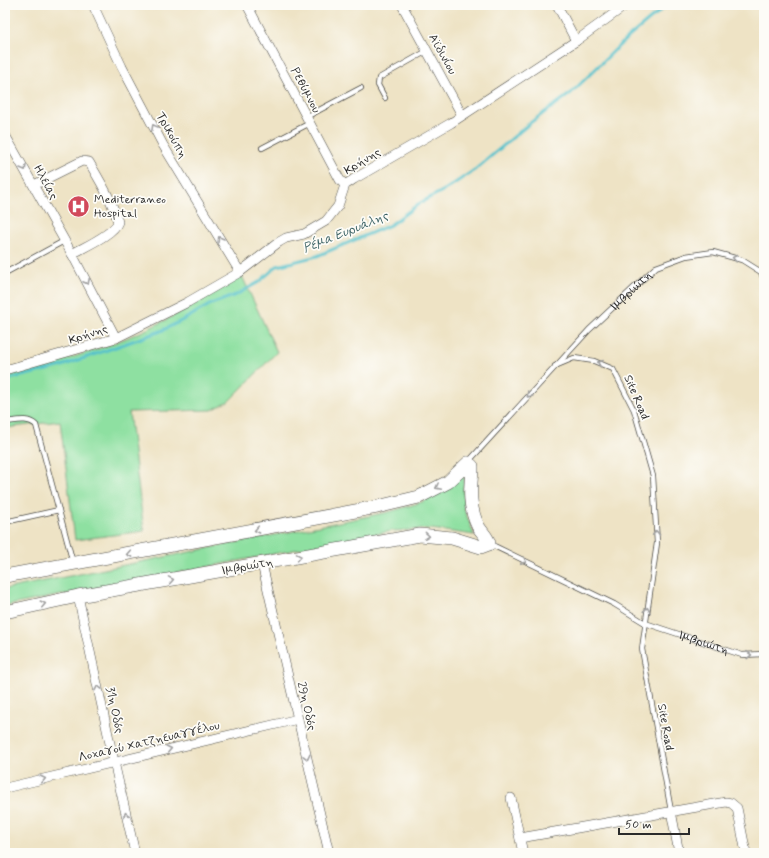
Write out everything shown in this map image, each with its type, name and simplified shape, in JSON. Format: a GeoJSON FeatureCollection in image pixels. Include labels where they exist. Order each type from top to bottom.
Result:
{"type":"FeatureCollection","features":[{"type":"Feature","properties":{"kind":"street","name":"Τρικούπη"},"geometry":{"type":"LineString","coordinates":[[93,5],[122,67],[163,146],[240,272]]}},
{"type":"Feature","properties":{"kind":"street","name":"Ρεθύμνου"},"geometry":{"type":"LineString","coordinates":[[247,5],[340,180],[345,185]]}},
{"type":"Feature","properties":{"kind":"street","name":"Αϊδινίου"},"geometry":{"type":"LineString","coordinates":[[402,5],[462,115]]}},
{"type":"Feature","properties":{"kind":"street"},"geometry":{"type":"LineString","coordinates":[[557,5],[576,41]]}},
{"type":"Feature","properties":{"kind":"street","name":"Κρήνης"},"geometry":{"type":"LineString","coordinates":[[5,370],[116,338],[188,302],[240,272],[279,242],[286,238],[304,234],[326,221],[338,206],[345,185],[462,115],[576,41],[626,5]]}},
{"type":"Feature","properties":{"kind":"street","name":"Ηλείας"},"geometry":{"type":"LineString","coordinates":[[5,134],[72,254],[116,338]]}},
{"type":"Feature","properties":{"kind":"street"},"geometry":{"type":"LineString","coordinates":[[34,185],[82,160],[89,162],[109,198],[118,222],[117,227],[72,254]]}},
{"type":"Feature","properties":{"kind":"street"},"geometry":{"type":"LineString","coordinates":[[5,576],[377,507],[419,497],[448,482],[468,462],[472,466],[471,506],[475,520],[489,540],[489,544]]}},
{"type":"Feature","properties":{"kind":"street","name":"Ιμβριώτη"},"geometry":{"type":"LineString","coordinates":[[5,612],[78,596],[420,535],[452,538],[481,547],[489,544]]}},
{"type":"Feature","properties":{"kind":"street","name":"29η Οδός"},"geometry":{"type":"LineString","coordinates":[[262,564],[329,853]]}},
{"type":"Feature","properties":{"kind":"street","name":"31η Οδός"},"geometry":{"type":"LineString","coordinates":[[78,596],[135,853]]}},
{"type":"Feature","properties":{"kind":"street","name":"Λοχαγού Χατζηευαγγέλου"},"geometry":{"type":"LineString","coordinates":[[5,788],[298,719]]}},
{"type":"Feature","properties":{"kind":"street"},"geometry":{"type":"LineString","coordinates":[[511,798],[523,853]]}},
{"type":"Feature","properties":{"kind":"street"},"geometry":{"type":"LineString","coordinates":[[520,838],[671,811],[731,802],[737,808],[746,853]]}},
{"type":"Feature","properties":{"kind":"street"},"geometry":{"type":"LineString","coordinates":[[671,811],[679,853]]}},
{"type":"Feature","properties":{"kind":"lane"},"geometry":{"type":"LineString","coordinates":[[385,98],[378,85],[380,78],[428,51]]}},
{"type":"Feature","properties":{"kind":"lane"},"geometry":{"type":"LineString","coordinates":[[262,148],[361,88]]}},
{"type":"Feature","properties":{"kind":"lane"},"geometry":{"type":"LineString","coordinates":[[5,273],[64,241]]}},
{"type":"Feature","properties":{"kind":"lane","name":"Ιμβριώτη"},"geometry":{"type":"LineString","coordinates":[[555,366],[589,330],[656,267],[686,256],[713,252],[742,260],[761,272],[764,280]]}},
{"type":"Feature","properties":{"kind":"lane","name":"Site Road"},"geometry":{"type":"LineString","coordinates":[[468,462],[555,366],[574,358],[594,361],[613,369],[634,410],[653,476],[657,543],[642,649],[671,811]]}},
{"type":"Feature","properties":{"kind":"lane"},"geometry":{"type":"LineString","coordinates":[[5,422],[25,420],[32,421],[36,425],[73,564]]}},
{"type":"Feature","properties":{"kind":"lane"},"geometry":{"type":"LineString","coordinates":[[5,522],[59,510]]}},
{"type":"Feature","properties":{"kind":"lane"},"geometry":{"type":"LineString","coordinates":[[489,544],[614,604],[645,623]]}},
{"type":"Feature","properties":{"kind":"lane","name":"Ιμβριώτη"},"geometry":{"type":"LineString","coordinates":[[645,623],[742,655],[764,654]]}},
{"type":"Feature","properties":{"kind":"green space"},"geometry":{"type":"Polygon","coordinates":[[[242,276],[277,352],[229,401],[212,410],[129,412],[144,531],[75,540],[60,421],[5,428],[5,376],[67,359],[127,338],[166,320],[242,276]]]}},
{"type":"Feature","properties":{"kind":"green space"},"geometry":{"type":"Polygon","coordinates":[[[462,477],[465,478],[463,488],[464,508],[474,535],[431,529],[392,531],[5,606],[5,589],[389,512],[422,502],[462,477]]]}},
{"type":"Feature","properties":{"kind":"waterway","name":"Ρέμα Ευρυάλης"},"geometry":{"type":"LineString","coordinates":[[5,380],[59,367],[161,331],[211,304],[236,295],[259,282],[277,266],[317,256],[390,225],[420,203],[446,189],[476,169],[530,123],[570,94],[625,40],[667,5]]}},
{"type":"Feature","properties":{"kind":"place","name":"Mediterraneo Hospital"},"geometry":{"type":"Point","coordinates":[79,206]}}]}
